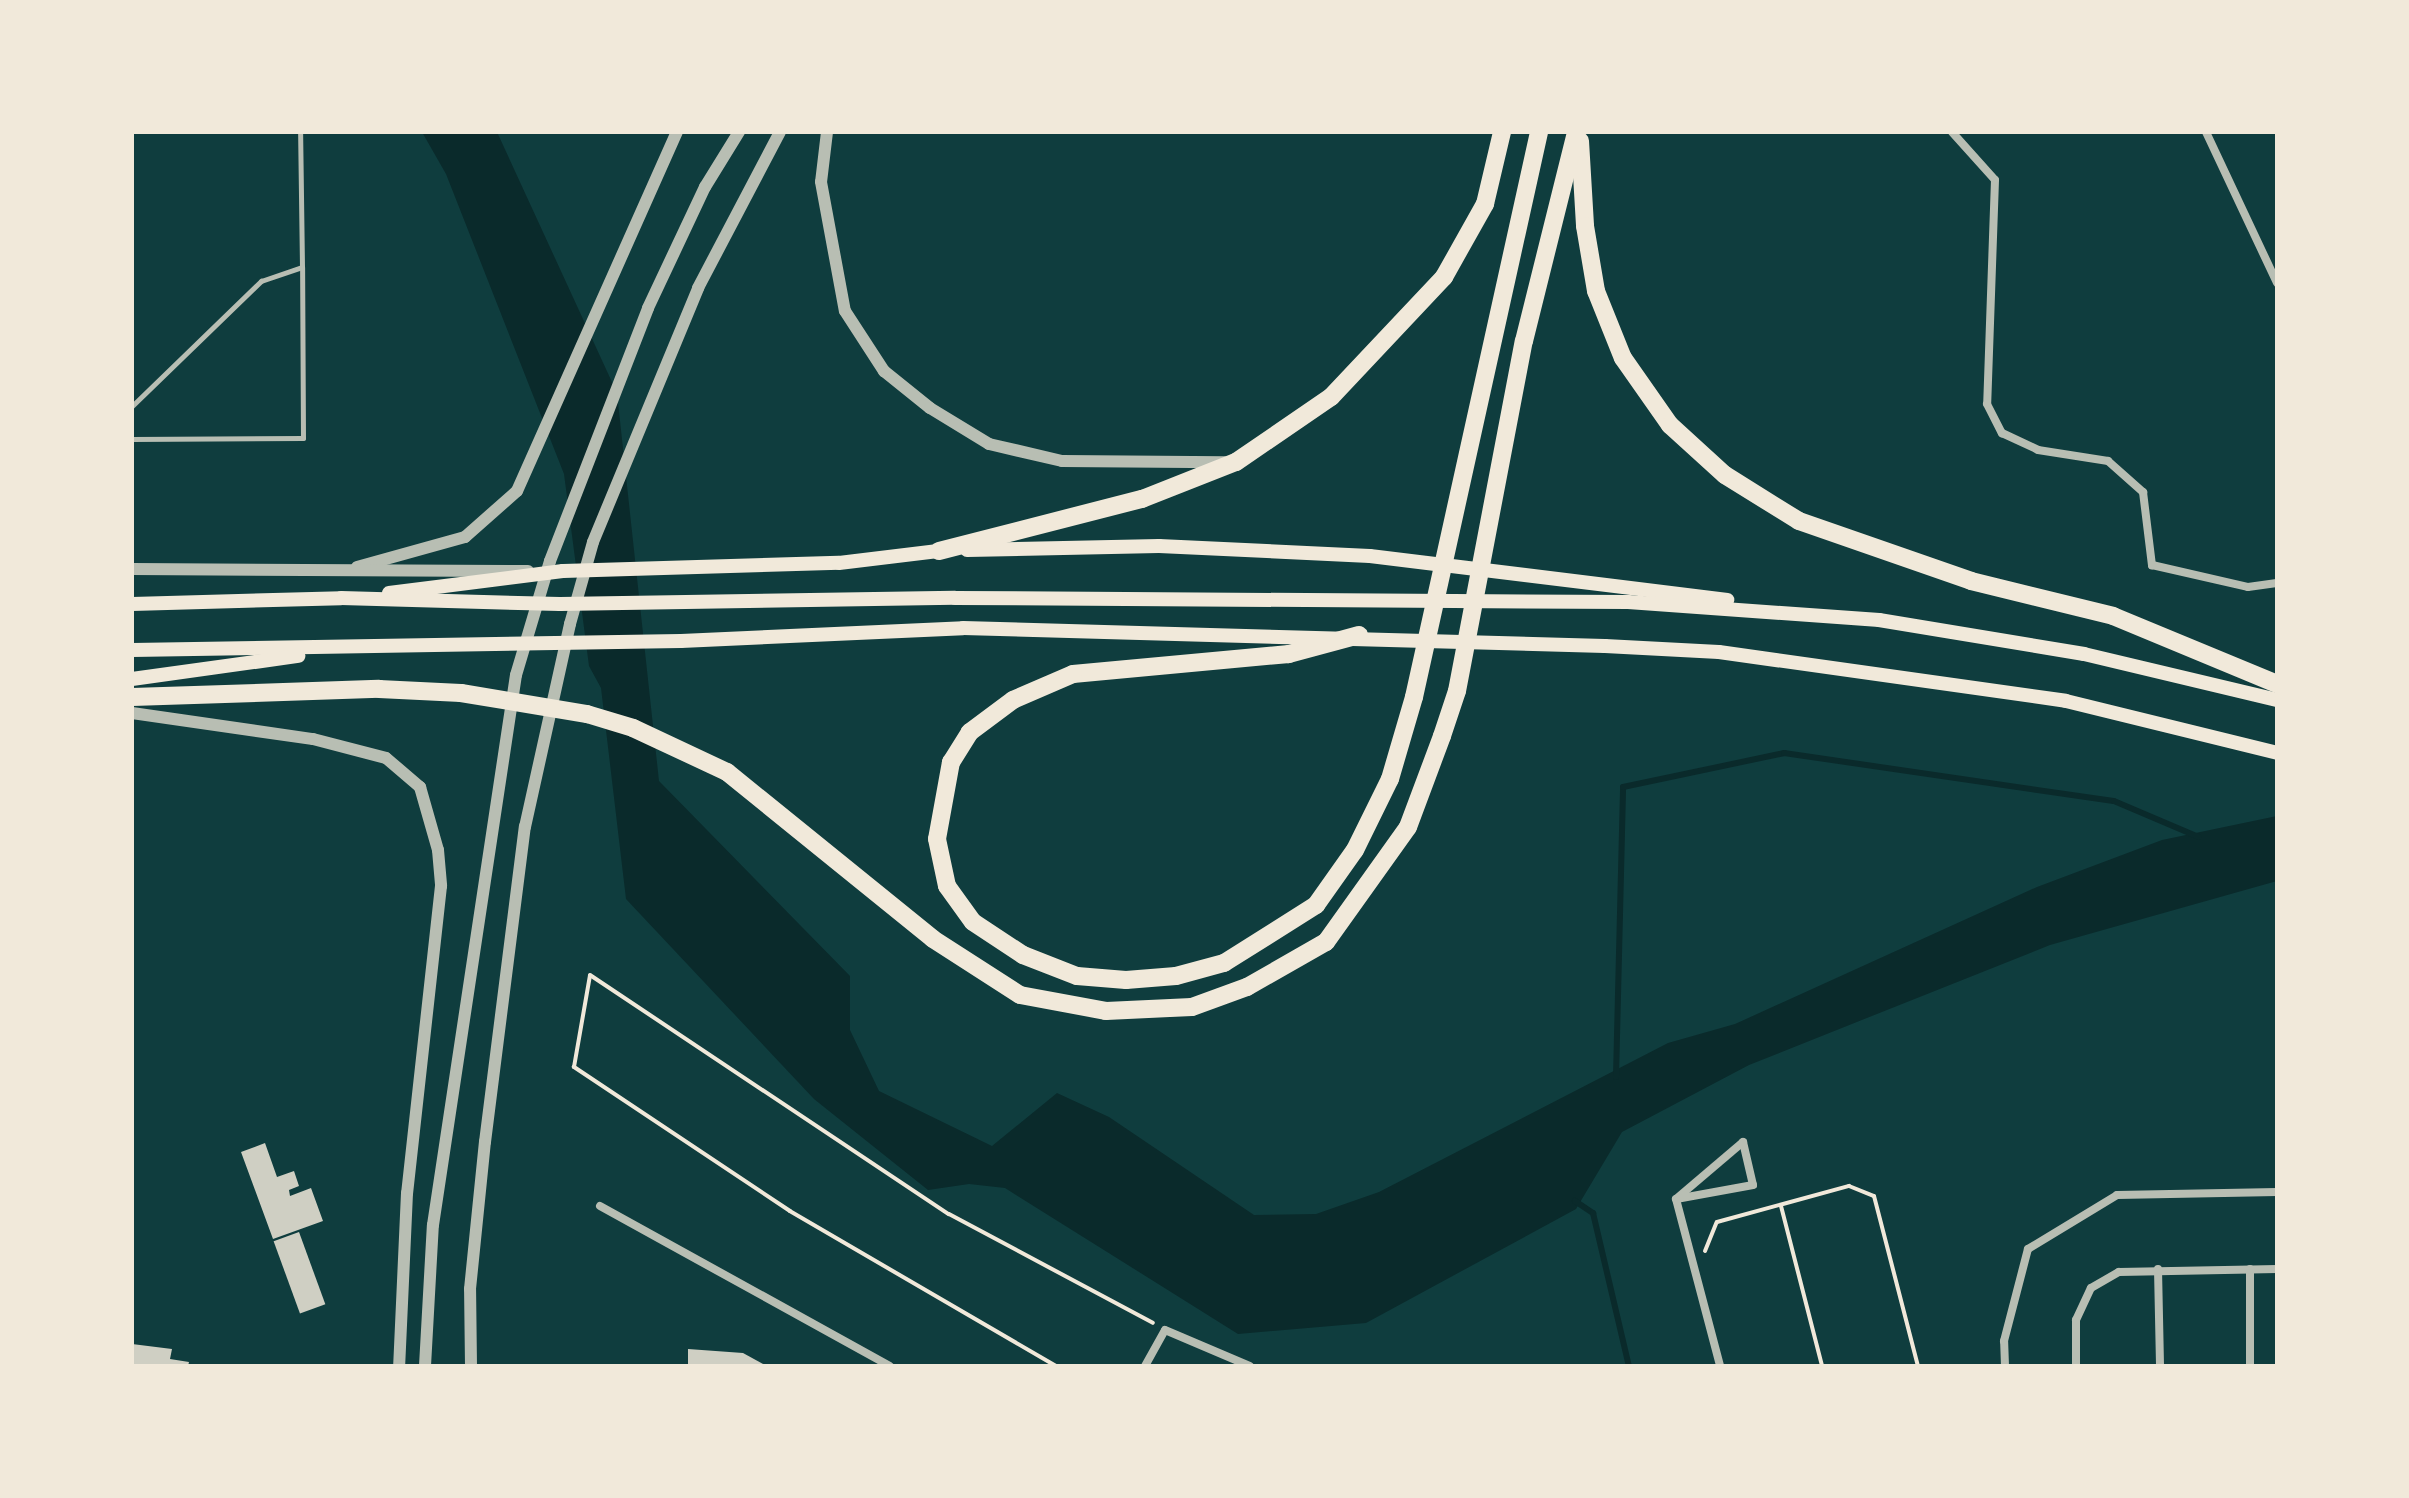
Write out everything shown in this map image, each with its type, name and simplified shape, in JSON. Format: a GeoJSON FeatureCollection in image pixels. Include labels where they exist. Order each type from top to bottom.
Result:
{"type":"FeatureCollection","features":[{"type":"Feature","properties":{"kind":"highway"},"geometry":{"type":"LineString","coordinates":[[939,551],[1142,499],[1236,462],[1331,397],[1444,277],[1485,204],[1502,132]]}},
{"type":"Feature","properties":{"kind":"highway"},"geometry":{"type":"LineString","coordinates":[[1359,635],[1289,654],[1073,674],[1013,700],[970,732],[951,762],[937,839],[947,886],[973,922],[1023,955],[1077,976],[1126,980],[1176,976],[1224,963],[1316,905],[1347,861],[1390,779],[1414,697],[1464,485],[1539,132]]}},
{"type":"Feature","properties":{"kind":"highway"},"geometry":{"type":"LineString","coordinates":[[132,697],[379,689],[461,693],[534,705],[633,728],[727,772],[933,939],[1020,995],[1106,1011],[1192,1007],[1247,987],[1326,942],[1408,827],[1454,705],[1524,341],[1578,132]]}},
{"type":"Feature","properties":{"kind":"highway"},"geometry":{"type":"LineString","coordinates":[[1578,132],[1585,226],[1596,291],[1623,358],[1670,425],[1725,475],[1799,521],[1971,581],[2113,616],[2277,684]]}},
{"type":"Feature","properties":{"kind":"main road"},"geometry":{"type":"LineString","coordinates":[[341,598],[563,571],[839,563],[939,551],[1159,546],[1370,556],[1879,620],[2084,654],[2277,700]]}},
{"type":"Feature","properties":{"kind":"main road"},"geometry":{"type":"LineString","coordinates":[[132,604],[341,598],[560,604],[955,598],[1628,602],[1879,620]]}},
{"type":"Feature","properties":{"kind":"main road"},"geometry":{"type":"LineString","coordinates":[[132,650],[543,645],[963,628],[1359,635],[1735,654],[2066,701],[2277,753]]}},
{"type":"Feature","properties":{"kind":"main road"},"geometry":{"type":"LineString","coordinates":[[132,679],[362,648]]}},
{"type":"Feature","properties":{"kind":"street"},"geometry":{"type":"LineString","coordinates":[[357,567],[465,537],[517,491],[677,132]]}},
{"type":"Feature","properties":{"kind":"street"},"geometry":{"type":"LineString","coordinates":[[425,1366],[433,1225],[516,675],[550,561],[648,308],[705,187],[739,132]]}},
{"type":"Feature","properties":{"kind":"street"},"geometry":{"type":"LineString","coordinates":[[471,1366],[470,1289],[483,1157],[525,827],[570,624],[593,542],[698,288],[780,132]]}},
{"type":"Feature","properties":{"kind":"street"},"geometry":{"type":"LineString","coordinates":[[827,132],[821,182],[845,311],[884,371],[918,399],[989,444],[1062,461],[1236,462]]}},
{"type":"Feature","properties":{"kind":"street"},"geometry":{"type":"LineString","coordinates":[[1952,132],[1995,180],[1987,404],[2002,433],[2038,450],[2108,461],[2143,492],[2152,565],[2248,587],[2277,583]]}},
{"type":"Feature","properties":{"kind":"street"},"geometry":{"type":"LineString","coordinates":[[2206,132],[2277,283]]}},
{"type":"Feature","properties":{"kind":"street"},"geometry":{"type":"LineString","coordinates":[[132,569],[357,567],[563,571]]}},
{"type":"Feature","properties":{"kind":"street"},"geometry":{"type":"LineString","coordinates":[[132,713],[313,739],[386,758],[420,787],[438,850],[441,886],[407,1193],[399,1366]]}},
{"type":"Feature","properties":{"kind":"street"},"geometry":{"type":"LineString","coordinates":[[1743,1142],[1753,1185],[1676,1199],[1710,1170],[1743,1142]]}},
{"type":"Feature","properties":{"kind":"street"},"geometry":{"type":"LineString","coordinates":[[2005,1366],[2004,1341],[2028,1249],[2117,1195],[2277,1192]]}},
{"type":"Feature","properties":{"kind":"street"},"geometry":{"type":"LineString","coordinates":[[1676,1199],[1720,1366]]}},
{"type":"Feature","properties":{"kind":"street"},"geometry":{"type":"LineString","coordinates":[[600,1206],[890,1366]]}},
{"type":"Feature","properties":{"kind":"street"},"geometry":{"type":"LineString","coordinates":[[2158,1269],[2160,1366]]}},
{"type":"Feature","properties":{"kind":"street"},"geometry":{"type":"LineString","coordinates":[[2250,1269],[2250,1366]]}},
{"type":"Feature","properties":{"kind":"street"},"geometry":{"type":"LineString","coordinates":[[2076,1366],[2076,1320],[2091,1288],[2119,1272],[2277,1269]]}},
{"type":"Feature","properties":{"kind":"street"},"geometry":{"type":"LineString","coordinates":[[1145,1366],[1165,1330],[1250,1366]]}},
{"type":"Feature","properties":{"kind":"lane"},"geometry":{"type":"LineString","coordinates":[[132,439],[303,438],[300,132]]}},
{"type":"Feature","properties":{"kind":"lane"},"geometry":{"type":"LineString","coordinates":[[132,406],[261,281],[302,267]]}},
{"type":"Feature","properties":{"kind":"path"},"geometry":{"type":"LineString","coordinates":[[1056,1366],[790,1211],[574,1067],[590,975],[949,1214],[1165,1330]]}},
{"type":"Feature","properties":{"kind":"path"},"geometry":{"type":"LineString","coordinates":[[1708,1264],[1704,1250],[1717,1222],[1849,1186],[1874,1196],[1918,1366]]}},
{"type":"Feature","properties":{"kind":"path"},"geometry":{"type":"LineString","coordinates":[[1781,1206],[1822,1366]]}},
{"type":"Feature","properties":{"kind":"water"},"geometry":{"type":"Polygon","coordinates":[[[422,132],[497,132],[617,393],[659,781],[850,976],[850,1030],[879,1091],[992,1146],[1057,1093],[1109,1117],[1254,1215],[1316,1214],[1379,1192],[1668,1043],[1735,1024],[2037,887],[2162,840],[2277,816],[2277,881],[2050,945],[1749,1065],[1622,1132],[1576,1209],[1366,1323],[1238,1334],[1005,1188],[969,1184],[928,1190],[814,1099],[626,899],[601,688],[589,666],[564,474],[446,174],[422,132]]]}},
{"type":"Feature","properties":{"kind":"building"},"geometry":{"type":"Polygon","coordinates":[[[265,1143],[277,1177],[294,1171],[299,1186],[289,1190],[290,1196],[311,1188],[323,1221],[273,1239],[241,1152],[265,1143]]]}},
{"type":"Feature","properties":{"kind":"building"},"geometry":{"type":"Polygon","coordinates":[[[299,1232],[325,1304],[300,1314],[274,1241],[299,1232]]]}},
{"type":"Feature","properties":{"kind":"building"},"geometry":{"type":"Polygon","coordinates":[[[132,1344],[172,1349],[170,1359],[189,1362],[188,1366],[132,1366],[132,1344]]]}},
{"type":"Feature","properties":{"kind":"building"},"geometry":{"type":"Polygon","coordinates":[[[688,1349],[743,1353],[767,1366],[688,1366],[688,1349]]]}},
{"type":"Feature","properties":{"kind":"waterway"},"geometry":{"type":"LineString","coordinates":[[1616,1077],[1623,787],[1784,753],[2114,801],[2199,837]]}},
{"type":"Feature","properties":{"kind":"waterway"},"geometry":{"type":"LineString","coordinates":[[1575,1201],[1593,1213],[1629,1366]]}}]}
